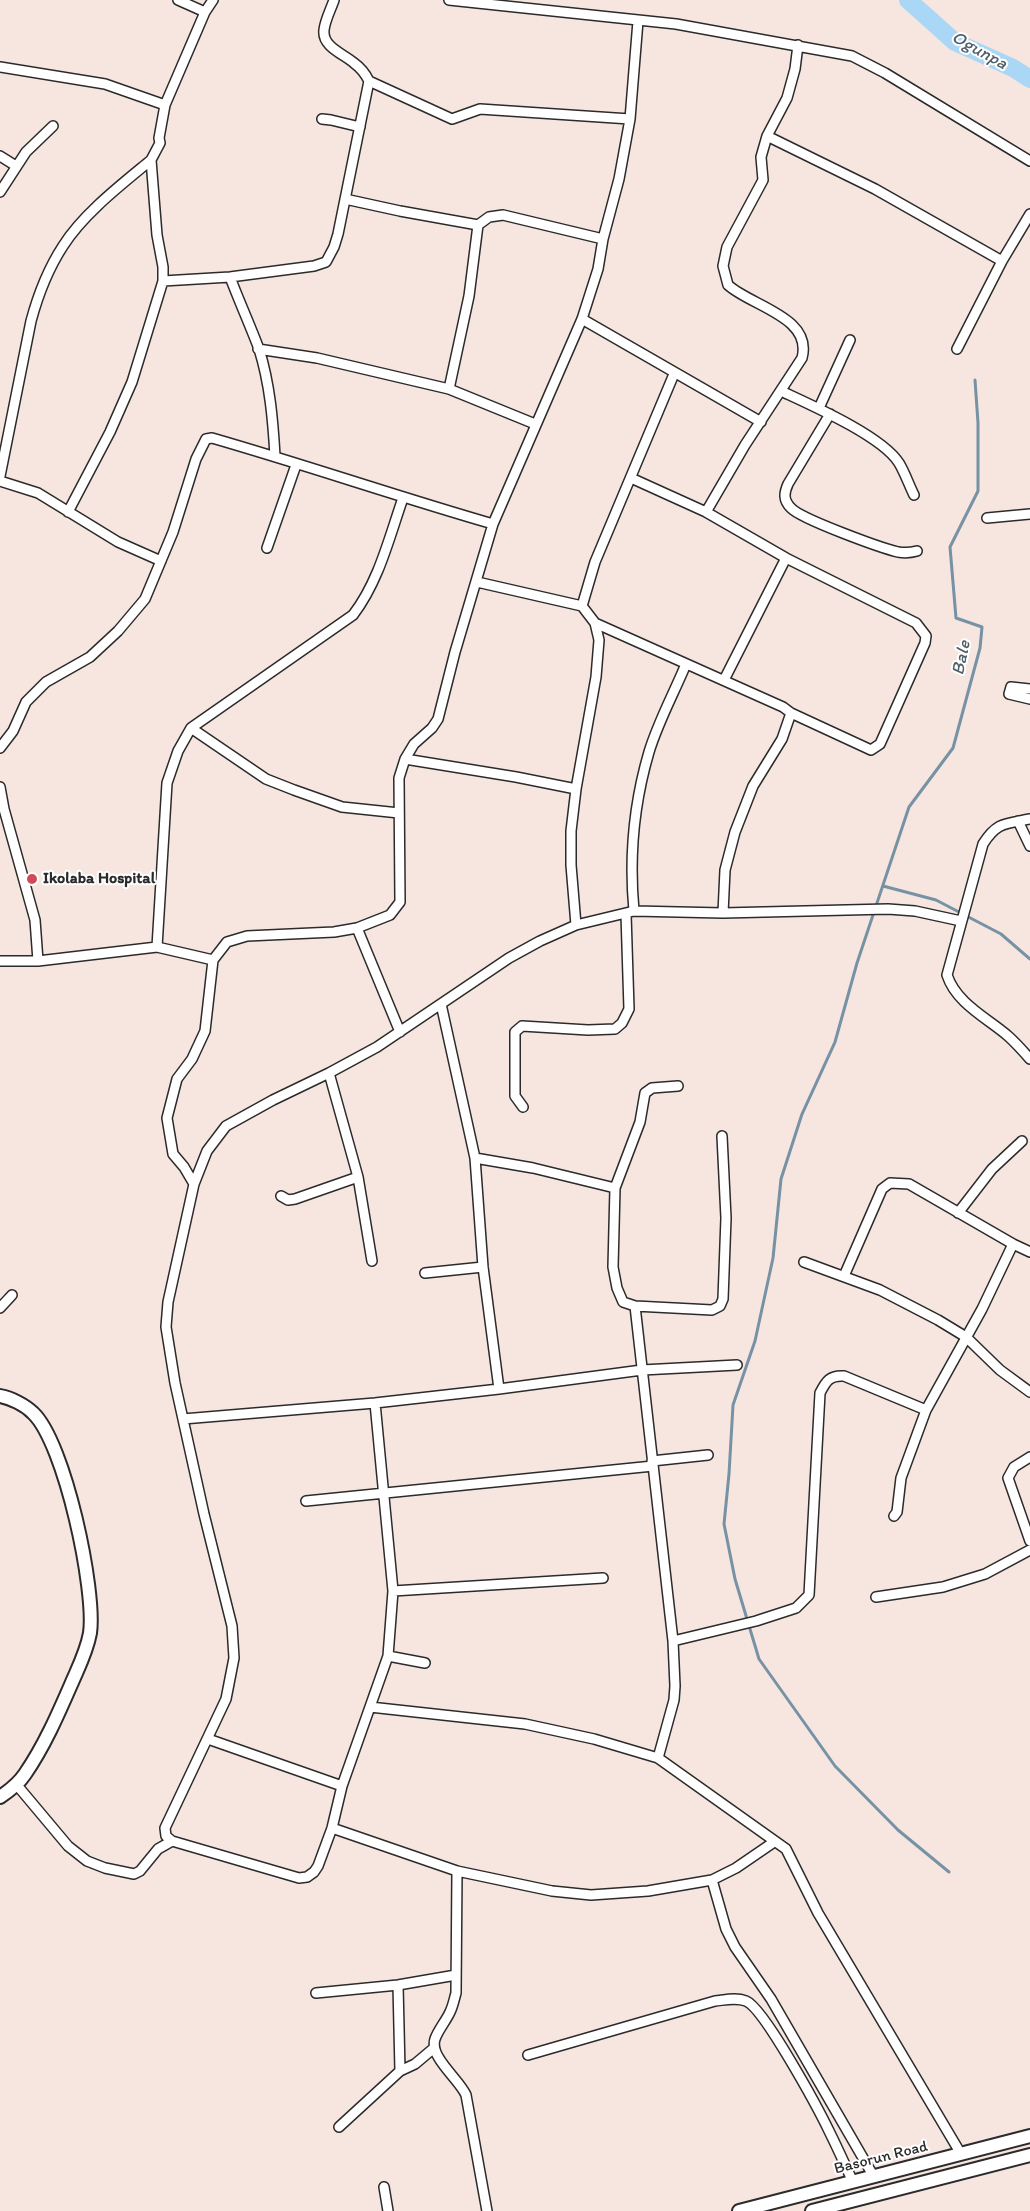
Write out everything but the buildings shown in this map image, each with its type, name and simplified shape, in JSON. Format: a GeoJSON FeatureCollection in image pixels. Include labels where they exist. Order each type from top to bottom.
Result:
{"type":"FeatureCollection","features":[{"type":"Feature","properties":{"kind":"main road"},"geometry":{"type":"LineString","coordinates":[[0,1396],[22,1405],[33,1413],[49,1435],[58,1455],[84,1565],[91,1615],[85,1652],[60,1710],[25,1774],[0,1797]]}},
{"type":"Feature","properties":{"kind":"main road","name":"Basorun Road"},"geometry":{"type":"LineString","coordinates":[[740,2211],[1030,2136]]}},
{"type":"Feature","properties":{"kind":"main road"},"geometry":{"type":"LineString","coordinates":[[812,2211],[1030,2155]]}},
{"type":"Feature","properties":{"kind":"street"},"geometry":{"type":"LineString","coordinates":[[178,0],[205,12]]}},
{"type":"Feature","properties":{"kind":"street"},"geometry":{"type":"LineString","coordinates":[[0,476],[31,321],[36,301],[50,268],[63,245],[79,227],[111,193],[151,160],[160,143],[159,138],[165,104],[205,12],[213,0]]}},
{"type":"Feature","properties":{"kind":"street"},"geometry":{"type":"LineString","coordinates":[[334,0],[324,30],[324,38],[336,50],[353,61],[364,72],[369,81],[452,120],[480,109],[630,120]]}},
{"type":"Feature","properties":{"kind":"street"},"geometry":{"type":"LineString","coordinates":[[449,0],[676,24],[852,56],[864,61],[1030,161]]}},
{"type":"Feature","properties":{"kind":"street"},"geometry":{"type":"LineString","coordinates":[[194,1184],[184,1167],[173,1154],[167,1118],[176,1078],[192,1059],[205,1031],[213,960],[227,942],[247,936],[334,932],[357,928],[390,915],[400,902],[399,778],[405,759],[414,744],[432,728],[438,719],[455,652],[493,524],[582,319],[598,269],[603,239],[619,179],[630,120],[638,21]]}},
{"type":"Feature","properties":{"kind":"street"},"geometry":{"type":"LineString","coordinates":[[706,512],[745,444],[802,358],[805,349],[800,334],[782,316],[733,290],[726,280],[723,266],[727,247],[763,180],[761,157],[767,136],[787,98],[795,69],[798,45]]}},
{"type":"Feature","properties":{"kind":"street"},"geometry":{"type":"LineString","coordinates":[[0,67],[105,84],[165,104]]}},
{"type":"Feature","properties":{"kind":"street"},"geometry":{"type":"LineString","coordinates":[[163,281],[230,277],[314,266],[326,262],[334,247],[369,81]]}},
{"type":"Feature","properties":{"kind":"street"},"geometry":{"type":"LineString","coordinates":[[322,119],[360,127]]}},
{"type":"Feature","properties":{"kind":"street"},"geometry":{"type":"LineString","coordinates":[[0,192],[16,166],[35,142],[53,126]]}},
{"type":"Feature","properties":{"kind":"street"},"geometry":{"type":"LineString","coordinates":[[767,136],[875,189],[1002,261]]}},
{"type":"Feature","properties":{"kind":"street"},"geometry":{"type":"LineString","coordinates":[[0,156],[16,166]]}},
{"type":"Feature","properties":{"kind":"street"},"geometry":{"type":"LineString","coordinates":[[68,512],[110,432],[132,382],[163,281],[151,160]]}},
{"type":"Feature","properties":{"kind":"street"},"geometry":{"type":"LineString","coordinates":[[345,199],[478,225],[489,217],[502,215],[603,239]]}},
{"type":"Feature","properties":{"kind":"street"},"geometry":{"type":"LineString","coordinates":[[957,349],[1002,261],[1030,214]]}},
{"type":"Feature","properties":{"kind":"street"},"geometry":{"type":"LineString","coordinates":[[449,389],[469,296],[478,225]]}},
{"type":"Feature","properties":{"kind":"street"},"geometry":{"type":"LineString","coordinates":[[230,277],[258,349],[266,376],[274,424],[275,456]]}},
{"type":"Feature","properties":{"kind":"street"},"geometry":{"type":"LineString","coordinates":[[582,319],[674,374],[761,422]]}},
{"type":"Feature","properties":{"kind":"street"},"geometry":{"type":"LineString","coordinates":[[819,408],[850,340]]}},
{"type":"Feature","properties":{"kind":"street"},"geometry":{"type":"LineString","coordinates":[[258,349],[317,358],[449,389],[535,424]]}},
{"type":"Feature","properties":{"kind":"street"},"geometry":{"type":"LineString","coordinates":[[582,606],[595,562],[674,374]]}},
{"type":"Feature","properties":{"kind":"street"},"geometry":{"type":"LineString","coordinates":[[781,392],[819,408],[883,446],[899,463],[914,495]]}},
{"type":"Feature","properties":{"kind":"street"},"geometry":{"type":"LineString","coordinates":[[830,414],[788,484],[785,492],[786,502],[791,509],[800,515],[896,552],[908,553],[917,551]]}},
{"type":"Feature","properties":{"kind":"street"},"geometry":{"type":"LineString","coordinates":[[0,748],[13,731],[26,702],[46,682],[90,657],[145,599],[178,516],[196,459],[206,439],[212,438],[275,456],[296,465],[493,524]]}},
{"type":"Feature","properties":{"kind":"street"},"geometry":{"type":"LineString","coordinates":[[267,548],[296,465]]}},
{"type":"Feature","properties":{"kind":"street"},"geometry":{"type":"LineString","coordinates":[[595,623],[783,707],[791,713],[871,750],[877,748],[925,643],[926,636],[916,623],[786,558],[706,512],[631,478]]}},
{"type":"Feature","properties":{"kind":"street"},"geometry":{"type":"LineString","coordinates":[[0,481],[38,493],[118,542],[161,561]]}},
{"type":"Feature","properties":{"kind":"street"},"geometry":{"type":"LineString","coordinates":[[157,947],[167,783],[178,751],[191,728],[353,614],[366,598],[376,576],[402,498]]}},
{"type":"Feature","properties":{"kind":"street"},"geometry":{"type":"LineString","coordinates":[[987,518],[1030,514]]}},
{"type":"Feature","properties":{"kind":"street"},"geometry":{"type":"LineString","coordinates":[[724,680],[786,558]]}},
{"type":"Feature","properties":{"kind":"street"},"geometry":{"type":"LineString","coordinates":[[477,582],[582,606],[595,623],[599,640],[596,677],[576,790],[571,831],[571,865],[576,925]]}},
{"type":"Feature","properties":{"kind":"street"},"geometry":{"type":"LineString","coordinates":[[523,1107],[516,1096],[514,1032],[518,1028],[522,1026],[588,1030],[615,1028],[626,1016],[629,1009],[633,840],[642,780],[649,751],[686,664]]}},
{"type":"Feature","properties":{"kind":"street"},"geometry":{"type":"LineString","coordinates":[[1030,689],[1011,687],[1009,691],[1011,696],[1030,699]]}},
{"type":"Feature","properties":{"kind":"street"},"geometry":{"type":"LineString","coordinates":[[723,913],[724,870],[735,832],[753,786],[782,739],[791,713]]}},
{"type":"Feature","properties":{"kind":"street"},"geometry":{"type":"LineString","coordinates":[[191,728],[266,779],[342,807],[399,812]]}},
{"type":"Feature","properties":{"kind":"street"},"geometry":{"type":"LineString","coordinates":[[405,759],[516,776],[576,790]]}},
{"type":"Feature","properties":{"kind":"street"},"geometry":{"type":"LineString","coordinates":[[0,786],[4,809],[35,920],[38,961]]}},
{"type":"Feature","properties":{"kind":"street"},"geometry":{"type":"LineString","coordinates":[[1030,819],[992,829],[982,844],[948,970],[951,988],[958,996],[1009,1037],[1030,1058]]}},
{"type":"Feature","properties":{"kind":"street"},"geometry":{"type":"LineString","coordinates":[[1018,821],[1030,846]]}},
{"type":"Feature","properties":{"kind":"street"},"geometry":{"type":"LineString","coordinates":[[375,1403],[392,1591],[388,1656],[342,1786],[332,1828],[318,1866],[307,1877],[299,1878],[172,1841],[166,1836],[166,1828],[226,1699],[234,1658],[232,1626],[204,1514],[175,1383],[166,1327],[168,1302],[194,1184],[207,1151],[226,1126],[273,1100],[377,1048],[509,958],[540,941],[576,925],[630,912],[723,913],[888,909],[962,916]]}},
{"type":"Feature","properties":{"kind":"street"},"geometry":{"type":"LineString","coordinates":[[357,928],[400,1032]]}},
{"type":"Feature","properties":{"kind":"street"},"geometry":{"type":"LineString","coordinates":[[0,961],[38,961],[157,947],[213,960]]}},
{"type":"Feature","properties":{"kind":"street"},"geometry":{"type":"LineString","coordinates":[[441,1004],[475,1158],[484,1267],[499,1390]]}},
{"type":"Feature","properties":{"kind":"street"},"geometry":{"type":"LineString","coordinates":[[329,1073],[358,1176],[372,1261]]}},
{"type":"Feature","properties":{"kind":"street"},"geometry":{"type":"LineString","coordinates":[[678,1086],[652,1088],[645,1093],[640,1122],[615,1188],[613,1267],[623,1302],[635,1306],[712,1310],[720,1306],[723,1299],[726,1218],[722,1136]]}},
{"type":"Feature","properties":{"kind":"street"},"geometry":{"type":"LineString","coordinates":[[958,1213],[992,1169],[1022,1141]]}},
{"type":"Feature","properties":{"kind":"street"},"geometry":{"type":"LineString","coordinates":[[475,1158],[533,1168],[615,1188]]}},
{"type":"Feature","properties":{"kind":"street"},"geometry":{"type":"LineString","coordinates":[[280,1196],[288,1200],[295,1199],[358,1176]]}},
{"type":"Feature","properties":{"kind":"street"},"geometry":{"type":"LineString","coordinates":[[844,1276],[882,1189],[890,1182],[909,1184],[1030,1252]]}},
{"type":"Feature","properties":{"kind":"street"},"geometry":{"type":"LineString","coordinates":[[894,1516],[901,1478],[926,1410],[982,1309],[1013,1244]]}},
{"type":"Feature","properties":{"kind":"street"},"geometry":{"type":"LineString","coordinates":[[804,1262],[880,1290],[966,1337],[1000,1370],[1030,1392]]}},
{"type":"Feature","properties":{"kind":"street"},"geometry":{"type":"LineString","coordinates":[[425,1273],[484,1267]]}},
{"type":"Feature","properties":{"kind":"street"},"geometry":{"type":"LineString","coordinates":[[0,1308],[12,1295]]}},
{"type":"Feature","properties":{"kind":"street"},"geometry":{"type":"LineString","coordinates":[[635,1306],[673,1642],[674,1700],[658,1758]]}},
{"type":"Feature","properties":{"kind":"street"},"geometry":{"type":"LineString","coordinates":[[183,1419],[375,1403],[499,1390],[642,1370],[737,1366]]}},
{"type":"Feature","properties":{"kind":"street"},"geometry":{"type":"LineString","coordinates":[[673,1642],[756,1621],[796,1608],[809,1595],[820,1393],[826,1381],[835,1376],[844,1376],[926,1410]]}},
{"type":"Feature","properties":{"kind":"street"},"geometry":{"type":"LineString","coordinates":[[306,1501],[652,1463],[708,1455]]}},
{"type":"Feature","properties":{"kind":"street"},"geometry":{"type":"LineString","coordinates":[[1030,1457],[1014,1467],[1008,1478],[1030,1541]]}},
{"type":"Feature","properties":{"kind":"street"},"geometry":{"type":"LineString","coordinates":[[876,1597],[944,1587],[984,1574],[1030,1550]]}},
{"type":"Feature","properties":{"kind":"street"},"geometry":{"type":"LineString","coordinates":[[392,1591],[602,1578]]}},
{"type":"Feature","properties":{"kind":"street"},"geometry":{"type":"LineString","coordinates":[[388,1656],[425,1663]]}},
{"type":"Feature","properties":{"kind":"street"},"geometry":{"type":"LineString","coordinates":[[370,1707],[525,1724],[594,1739],[658,1758],[786,1850],[818,1912],[960,2154]]}},
{"type":"Feature","properties":{"kind":"street"},"geometry":{"type":"LineString","coordinates":[[208,1739],[342,1786]]}},
{"type":"Feature","properties":{"kind":"street"},"geometry":{"type":"LineString","coordinates":[[16,1784],[68,1846],[87,1861],[105,1868],[134,1874],[140,1871],[158,1849],[172,1841]]}},
{"type":"Feature","properties":{"kind":"street"},"geometry":{"type":"LineString","coordinates":[[332,1828],[457,1871],[552,1891],[591,1895],[648,1892],[712,1880],[736,1868],[774,1842]]}},
{"type":"Feature","properties":{"kind":"street"},"geometry":{"type":"LineString","coordinates":[[457,1871],[456,1994],[450,2012],[435,2040],[434,2048],[439,2059],[462,2086],[466,2095],[487,2211]]}},
{"type":"Feature","properties":{"kind":"street"},"geometry":{"type":"LineString","coordinates":[[712,1880],[726,1929],[735,1947],[767,1993],[874,2177]]}},
{"type":"Feature","properties":{"kind":"street"},"geometry":{"type":"LineString","coordinates":[[316,1994],[398,1985],[456,1976]]}},
{"type":"Feature","properties":{"kind":"street"},"geometry":{"type":"LineString","coordinates":[[398,1985],[400,2071]]}},
{"type":"Feature","properties":{"kind":"street"},"geometry":{"type":"LineString","coordinates":[[528,2055],[715,2001],[732,1999],[745,2001],[754,2006],[784,2052],[830,2133],[853,2182]]}},
{"type":"Feature","properties":{"kind":"street"},"geometry":{"type":"LineString","coordinates":[[339,2127],[400,2071],[415,2064],[434,2048]]}},
{"type":"Feature","properties":{"kind":"street"},"geometry":{"type":"LineString","coordinates":[[384,2187],[388,2211]]}},
{"type":"Feature","properties":{"kind":"waterway","name":"Ogunpa"},"geometry":{"type":"LineString","coordinates":[[908,0],[955,42],[1013,68],[1030,79]]}},
{"type":"Feature","properties":{"kind":"waterway","name":"Bale"},"geometry":{"type":"LineString","coordinates":[[949,1872],[898,1830],[835,1766],[759,1659],[735,1579],[724,1524],[733,1405],[755,1341],[773,1258],[781,1179],[802,1114],[835,1042],[857,963],[909,807],[953,748],[980,648],[982,627],[956,618],[950,547],[978,491],[978,423],[975,380]]}},
{"type":"Feature","properties":{"kind":"waterway"},"geometry":{"type":"LineString","coordinates":[[883,886],[936,900],[1001,934],[1030,959]]}},
{"type":"Feature","properties":{"kind":"place","name":"Ikolaba Hospital"},"geometry":{"type":"Point","coordinates":[32,879]}}]}
